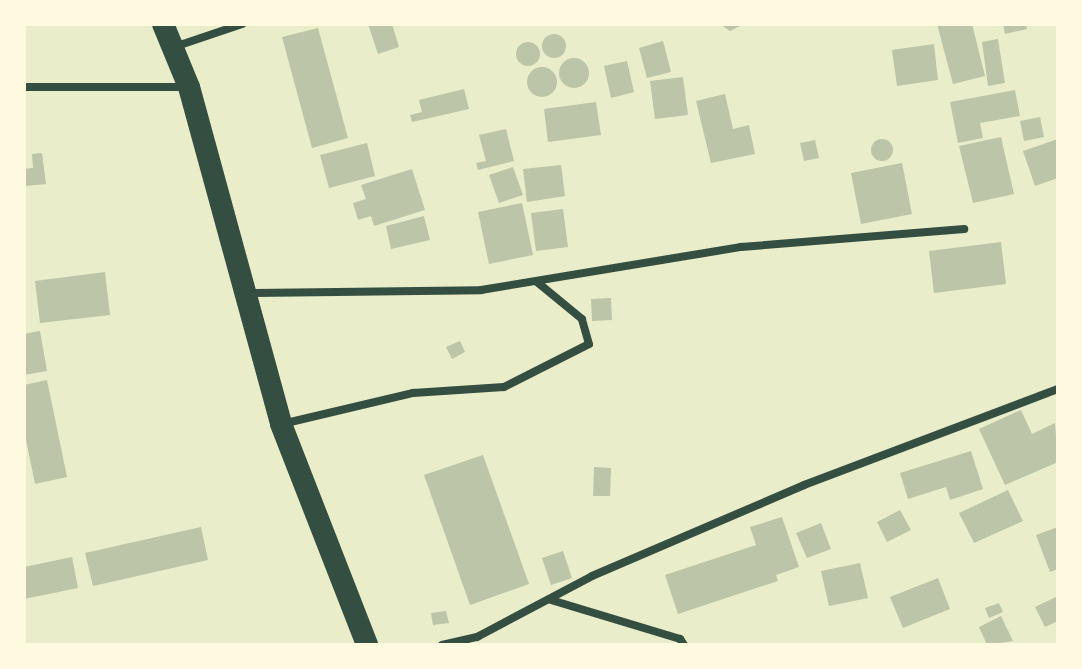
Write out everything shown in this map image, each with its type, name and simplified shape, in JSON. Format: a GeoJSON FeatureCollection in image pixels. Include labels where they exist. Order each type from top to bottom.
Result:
{"type":"FeatureCollection","features":[{"type":"Feature","properties":{"kind":"highway"},"geometry":{"type":"LineString","coordinates":[[163,24],[189,87],[281,424],[367,645]]}},
{"type":"Feature","properties":{"kind":"street"},"geometry":{"type":"LineString","coordinates":[[174,47],[242,24]]}},
{"type":"Feature","properties":{"kind":"street"},"geometry":{"type":"LineString","coordinates":[[24,87],[189,87]]}},
{"type":"Feature","properties":{"kind":"street"},"geometry":{"type":"LineString","coordinates":[[246,293],[481,290],[741,247],[964,229]]}},
{"type":"Feature","properties":{"kind":"street"},"geometry":{"type":"LineString","coordinates":[[281,424],[413,393],[504,387],[589,344],[582,319],[537,282]]}},
{"type":"Feature","properties":{"kind":"street"},"geometry":{"type":"LineString","coordinates":[[442,645],[477,637],[592,576],[804,485],[1058,389]]}},
{"type":"Feature","properties":{"kind":"street"},"geometry":{"type":"LineString","coordinates":[[551,600],[680,639],[684,645]]}},
{"type":"Feature","properties":{"kind":"building"},"geometry":{"type":"Polygon","coordinates":[[[368,24],[392,24],[399,47],[378,54],[368,24]]]}},
{"type":"Feature","properties":{"kind":"building"},"geometry":{"type":"Polygon","coordinates":[[[720,24],[744,24],[730,31],[720,24]]]}},
{"type":"Feature","properties":{"kind":"building"},"geometry":{"type":"Polygon","coordinates":[[[937,24],[972,24],[985,76],[953,84],[937,24]]]}},
{"type":"Feature","properties":{"kind":"building"},"geometry":{"type":"Polygon","coordinates":[[[1003,24],[1026,24],[1027,29],[1005,34],[1003,24]]]}},
{"type":"Feature","properties":{"kind":"building"},"geometry":{"type":"Polygon","coordinates":[[[318,28],[348,138],[312,148],[282,37],[318,28]]]}},
{"type":"Feature","properties":{"kind":"building"},"geometry":{"type":"Polygon","coordinates":[[[554,34],[562,38],[566,46],[562,54],[554,58],[546,54],[542,46],[546,38],[554,34]]]}},
{"type":"Feature","properties":{"kind":"building"},"geometry":{"type":"Polygon","coordinates":[[[998,39],[1005,83],[988,86],[982,42],[998,39]]]}},
{"type":"Feature","properties":{"kind":"building"},"geometry":{"type":"Polygon","coordinates":[[[663,41],[671,72],[647,78],[639,48],[663,41]]]}},
{"type":"Feature","properties":{"kind":"building"},"geometry":{"type":"Polygon","coordinates":[[[528,42],[537,45],[540,54],[537,63],[528,66],[519,63],[516,54],[519,45],[528,42]]]}},
{"type":"Feature","properties":{"kind":"building"},"geometry":{"type":"Polygon","coordinates":[[[934,44],[938,80],[897,86],[892,50],[934,44]]]}},
{"type":"Feature","properties":{"kind":"building"},"geometry":{"type":"Polygon","coordinates":[[[574,58],[580,59],[588,67],[588,79],[580,87],[574,88],[568,87],[560,79],[559,73],[560,67],[568,59],[574,58]]]}},
{"type":"Feature","properties":{"kind":"building"},"geometry":{"type":"Polygon","coordinates":[[[627,61],[634,92],[611,98],[604,66],[627,61]]]}},
{"type":"Feature","properties":{"kind":"building"},"geometry":{"type":"Polygon","coordinates":[[[542,67],[553,71],[557,82],[553,93],[542,97],[531,93],[527,82],[531,71],[542,67]]]}},
{"type":"Feature","properties":{"kind":"building"},"geometry":{"type":"Polygon","coordinates":[[[683,77],[688,115],[655,119],[650,81],[683,77]]]}},
{"type":"Feature","properties":{"kind":"building"},"geometry":{"type":"Polygon","coordinates":[[[464,89],[469,109],[412,122],[410,115],[422,112],[419,100],[464,89]]]}},
{"type":"Feature","properties":{"kind":"building"},"geometry":{"type":"Polygon","coordinates":[[[1015,90],[1020,116],[980,123],[983,138],[958,143],[950,102],[1015,90]]]}},
{"type":"Feature","properties":{"kind":"building"},"geometry":{"type":"Polygon","coordinates":[[[725,94],[733,129],[749,125],[755,154],[711,163],[696,101],[725,94]]]}},
{"type":"Feature","properties":{"kind":"building"},"geometry":{"type":"Polygon","coordinates":[[[596,102],[601,135],[548,142],[544,109],[596,102]]]}},
{"type":"Feature","properties":{"kind":"building"},"geometry":{"type":"Polygon","coordinates":[[[1040,117],[1044,137],[1024,141],[1020,121],[1040,117]]]}},
{"type":"Feature","properties":{"kind":"building"},"geometry":{"type":"Polygon","coordinates":[[[506,129],[514,161],[478,170],[476,163],[486,161],[479,135],[506,129]]]}},
{"type":"Feature","properties":{"kind":"building"},"geometry":{"type":"Polygon","coordinates":[[[1001,137],[1014,194],[973,203],[959,146],[1001,137]]]}},
{"type":"Feature","properties":{"kind":"building"},"geometry":{"type":"Polygon","coordinates":[[[882,139],[890,142],[893,150],[890,158],[882,161],[874,158],[871,150],[874,142],[882,139]]]}},
{"type":"Feature","properties":{"kind":"building"},"geometry":{"type":"Polygon","coordinates":[[[1058,139],[1058,178],[1035,186],[1023,151],[1058,139]]]}},
{"type":"Feature","properties":{"kind":"building"},"geometry":{"type":"Polygon","coordinates":[[[815,140],[819,158],[804,161],[800,143],[815,140]]]}},
{"type":"Feature","properties":{"kind":"building"},"geometry":{"type":"Polygon","coordinates":[[[367,143],[375,176],[329,188],[320,155],[367,143]]]}},
{"type":"Feature","properties":{"kind":"building"},"geometry":{"type":"Polygon","coordinates":[[[42,153],[46,184],[25,186],[24,169],[33,168],[32,154],[42,153]]]}},
{"type":"Feature","properties":{"kind":"building"},"geometry":{"type":"Polygon","coordinates":[[[902,163],[912,214],[861,224],[851,173],[902,163]]]}},
{"type":"Feature","properties":{"kind":"building"},"geometry":{"type":"Polygon","coordinates":[[[561,165],[565,196],[527,202],[523,169],[561,165]]]}},
{"type":"Feature","properties":{"kind":"building"},"geometry":{"type":"Polygon","coordinates":[[[513,167],[523,195],[499,203],[489,175],[513,167]]]}},
{"type":"Feature","properties":{"kind":"building"},"geometry":{"type":"Polygon","coordinates":[[[412,169],[425,210],[374,226],[371,216],[358,220],[353,203],[366,199],[361,185],[412,169]]]}},
{"type":"Feature","properties":{"kind":"building"},"geometry":{"type":"Polygon","coordinates":[[[522,203],[533,255],[489,264],[478,212],[522,203]]]}},
{"type":"Feature","properties":{"kind":"building"},"geometry":{"type":"Polygon","coordinates":[[[563,209],[568,247],[536,251],[531,213],[563,209]]]}},
{"type":"Feature","properties":{"kind":"building"},"geometry":{"type":"Polygon","coordinates":[[[424,216],[430,240],[391,249],[386,226],[424,216]]]}},
{"type":"Feature","properties":{"kind":"building"},"geometry":{"type":"Polygon","coordinates":[[[1001,242],[1006,284],[934,293],[929,251],[1001,242]]]}},
{"type":"Feature","properties":{"kind":"building"},"geometry":{"type":"Polygon","coordinates":[[[105,272],[110,315],[40,323],[35,281],[105,272]]]}},
{"type":"Feature","properties":{"kind":"building"},"geometry":{"type":"Polygon","coordinates":[[[611,298],[612,320],[592,321],[591,299],[611,298]]]}},
{"type":"Feature","properties":{"kind":"building"},"geometry":{"type":"Polygon","coordinates":[[[40,331],[47,371],[24,375],[24,334],[40,331]]]}},
{"type":"Feature","properties":{"kind":"building"},"geometry":{"type":"Polygon","coordinates":[[[460,341],[465,352],[452,359],[446,347],[460,341]]]}},
{"type":"Feature","properties":{"kind":"building"},"geometry":{"type":"Polygon","coordinates":[[[47,380],[67,477],[35,484],[24,430],[24,385],[47,380]]]}},
{"type":"Feature","properties":{"kind":"building"},"geometry":{"type":"Polygon","coordinates":[[[1021,410],[1032,434],[1055,423],[1058,462],[1005,485],[979,429],[1021,410]]]}},
{"type":"Feature","properties":{"kind":"building"},"geometry":{"type":"Polygon","coordinates":[[[971,451],[983,489],[950,500],[946,487],[908,499],[900,473],[971,451]]]}},
{"type":"Feature","properties":{"kind":"building"},"geometry":{"type":"Polygon","coordinates":[[[483,455],[529,584],[470,605],[424,475],[483,455]]]}},
{"type":"Feature","properties":{"kind":"building"},"geometry":{"type":"Polygon","coordinates":[[[594,467],[611,468],[610,496],[593,496],[594,467]]]}},
{"type":"Feature","properties":{"kind":"building"},"geometry":{"type":"Polygon","coordinates":[[[1008,490],[1023,521],[974,543],[959,513],[1008,490]]]}},
{"type":"Feature","properties":{"kind":"building"},"geometry":{"type":"Polygon","coordinates":[[[900,510],[911,530],[887,542],[877,522],[900,510]]]}},
{"type":"Feature","properties":{"kind":"building"},"geometry":{"type":"Polygon","coordinates":[[[782,517],[799,567],[776,575],[778,581],[678,614],[665,575],[756,545],[750,527],[782,517]]]}},
{"type":"Feature","properties":{"kind":"building"},"geometry":{"type":"Polygon","coordinates":[[[821,523],[831,549],[807,558],[796,533],[821,523]]]}},
{"type":"Feature","properties":{"kind":"building"},"geometry":{"type":"Polygon","coordinates":[[[201,527],[208,560],[93,586],[85,553],[201,527]]]}},
{"type":"Feature","properties":{"kind":"building"},"geometry":{"type":"Polygon","coordinates":[[[1058,527],[1058,569],[1050,572],[1036,535],[1058,527]]]}},
{"type":"Feature","properties":{"kind":"building"},"geometry":{"type":"Polygon","coordinates":[[[563,551],[572,578],[551,585],[542,558],[563,551]]]}},
{"type":"Feature","properties":{"kind":"building"},"geometry":{"type":"Polygon","coordinates":[[[72,557],[78,588],[24,599],[24,567],[72,557]]]}},
{"type":"Feature","properties":{"kind":"building"},"geometry":{"type":"Polygon","coordinates":[[[860,563],[868,598],[829,606],[821,571],[860,563]]]}},
{"type":"Feature","properties":{"kind":"building"},"geometry":{"type":"Polygon","coordinates":[[[938,578],[950,609],[903,628],[890,597],[938,578]]]}},
{"type":"Feature","properties":{"kind":"building"},"geometry":{"type":"Polygon","coordinates":[[[1058,596],[1058,621],[1045,627],[1035,607],[1058,596]]]}},
{"type":"Feature","properties":{"kind":"building"},"geometry":{"type":"Polygon","coordinates":[[[999,603],[1003,612],[989,618],[985,608],[999,603]]]}},
{"type":"Feature","properties":{"kind":"building"},"geometry":{"type":"Polygon","coordinates":[[[446,611],[449,623],[433,625],[431,613],[446,611]]]}},
{"type":"Feature","properties":{"kind":"building"},"geometry":{"type":"Polygon","coordinates":[[[1001,616],[1013,641],[987,645],[979,627],[1001,616]]]}}]}
